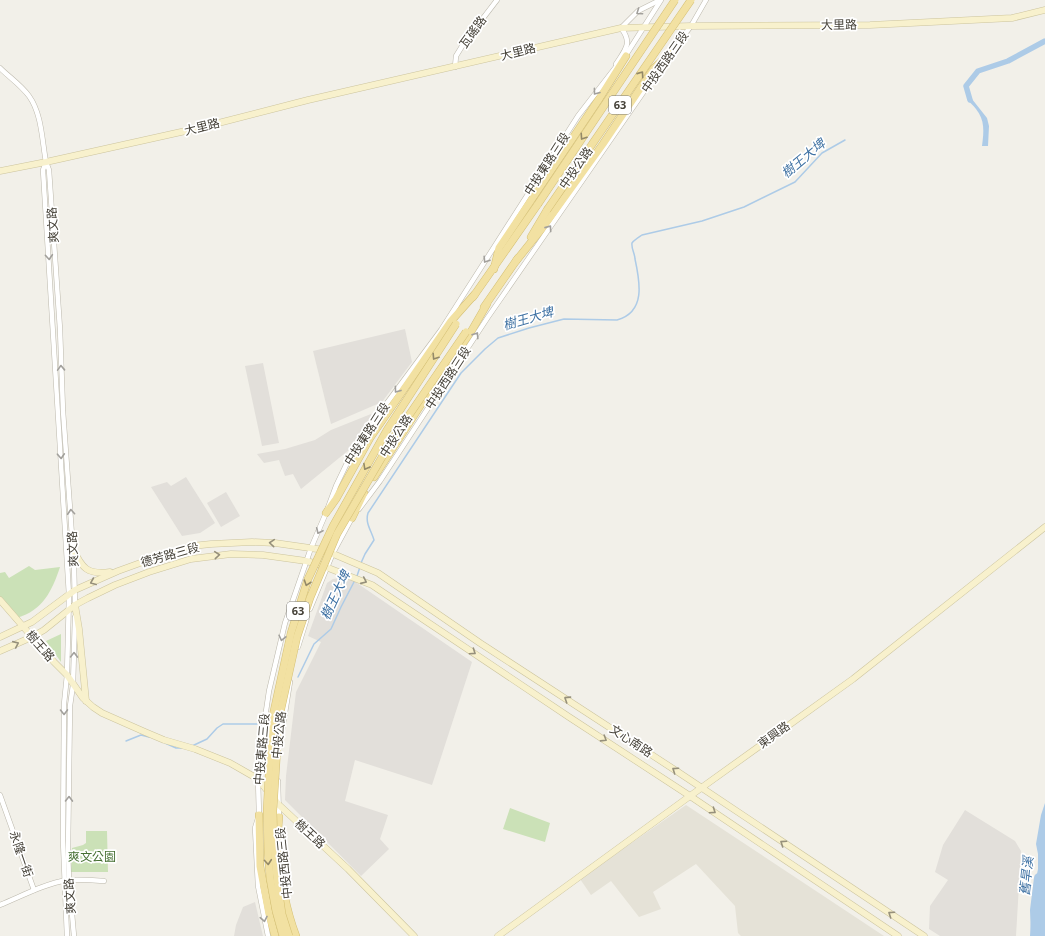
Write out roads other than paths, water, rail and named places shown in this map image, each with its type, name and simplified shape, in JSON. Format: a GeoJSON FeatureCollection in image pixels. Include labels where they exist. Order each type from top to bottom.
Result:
{"type":"FeatureCollection","features":[{"type":"Feature","properties":{"kind":"main road","name":"中投公路"},"geometry":{"type":"LineString","coordinates":[[283,936],[276,911],[270,878],[268,852],[267,810],[272,720],[291,633],[308,579],[333,526],[386,430],[475,294],[494,269],[675,0]]}},
{"type":"Feature","properties":{"kind":"main road","name":"中投公路"},"geometry":{"type":"LineString","coordinates":[[289,936],[282,914],[274,846],[273,811],[279,718],[297,637],[310,598],[337,534],[392,440],[487,304],[516,261],[547,210],[691,0]]}},
{"type":"Feature","properties":{"kind":"main road"},"geometry":{"type":"LineString","coordinates":[[516,261],[544,226],[654,68],[671,53]]}},
{"type":"Feature","properties":{"kind":"main road"},"geometry":{"type":"LineString","coordinates":[[494,269],[499,248],[600,99],[626,56]]}},
{"type":"Feature","properties":{"kind":"main road"},"geometry":{"type":"LineString","coordinates":[[326,513],[336,499],[370,438],[451,321],[475,294]]}},
{"type":"Feature","properties":{"kind":"main road"},"geometry":{"type":"LineString","coordinates":[[352,518],[366,490],[420,406],[472,330],[487,304]]}},
{"type":"Feature","properties":{"kind":"main road"},"geometry":{"type":"LineString","coordinates":[[259,815],[260,866],[269,914],[275,936]]}},
{"type":"Feature","properties":{"kind":"main road"},"geometry":{"type":"LineString","coordinates":[[279,817],[277,846],[283,895],[288,914],[297,936]]}},
{"type":"Feature","properties":{"kind":"street","name":"瓦磘路"},"geometry":{"type":"LineString","coordinates":[[455,67],[456,56],[464,43],[497,0]]}},
{"type":"Feature","properties":{"kind":"street","name":"中投東路三段"},"geometry":{"type":"LineString","coordinates":[[268,936],[258,886],[255,828],[259,815],[258,779],[264,720],[269,691],[285,623],[306,561],[336,486],[351,457],[384,406],[441,330],[578,116],[615,67],[626,56],[660,0]]}},
{"type":"Feature","properties":{"kind":"street"},"geometry":{"type":"LineString","coordinates":[[615,67],[625,50],[628,41],[621,28],[638,11],[660,0]]}},
{"type":"Feature","properties":{"kind":"street","name":"中投西路三段"},"geometry":{"type":"LineString","coordinates":[[297,936],[287,898],[279,817],[279,752],[298,646],[310,608],[333,553],[352,518],[380,481],[488,317],[690,26],[706,0]]}},
{"type":"Feature","properties":{"kind":"street","name":"大里路"},"geometry":{"type":"LineString","coordinates":[[0,171],[199,128],[308,100],[621,28],[870,25],[1012,18],[1045,10]]}},
{"type":"Feature","properties":{"kind":"street","name":"爽文路"},"geometry":{"type":"LineString","coordinates":[[0,68],[22,88],[32,101],[39,123],[46,162],[49,170],[75,590],[66,880],[74,936]]}},
{"type":"Feature","properties":{"kind":"street","name":"爽文路"},"geometry":{"type":"LineString","coordinates":[[46,162],[43,170],[69,595],[67,675],[64,704],[67,936]]}},
{"type":"Feature","properties":{"kind":"street","name":"東興路"},"geometry":{"type":"LineString","coordinates":[[498,936],[853,679],[1045,527]]}},
{"type":"Feature","properties":{"kind":"street","name":"德芳路三段"},"geometry":{"type":"LineString","coordinates":[[0,637],[23,627],[75,590],[118,571],[192,546],[252,542],[311,548],[333,553]]}},
{"type":"Feature","properties":{"kind":"street"},"geometry":{"type":"LineString","coordinates":[[73,549],[83,567],[101,573],[118,571]]}},
{"type":"Feature","properties":{"kind":"street","name":"文心南路"},"geometry":{"type":"LineString","coordinates":[[333,553],[378,573],[480,643],[924,936]]}},
{"type":"Feature","properties":{"kind":"street","name":"德芳路三段"},"geometry":{"type":"LineString","coordinates":[[0,651],[44,630],[75,604],[115,585],[149,572],[192,559],[231,554],[263,555],[306,561],[328,567]]}},
{"type":"Feature","properties":{"kind":"street","name":"文心南路"},"geometry":{"type":"LineString","coordinates":[[328,567],[372,585],[898,936]]}},
{"type":"Feature","properties":{"kind":"street","name":"樹王路"},"geometry":{"type":"LineString","coordinates":[[0,600],[67,675],[86,701],[102,713],[164,740],[186,746],[230,763],[258,779],[279,805],[348,869],[414,936]]}},
{"type":"Feature","properties":{"kind":"street"},"geometry":{"type":"LineString","coordinates":[[75,604],[86,701]]}},
{"type":"Feature","properties":{"kind":"street"},"geometry":{"type":"LineString","coordinates":[[264,720],[269,714],[277,714],[282,718],[283,724]]}},
{"type":"Feature","properties":{"kind":"street","name":"永隆一街"},"geometry":{"type":"LineString","coordinates":[[0,795],[34,890]]}},
{"type":"Feature","properties":{"kind":"street"},"geometry":{"type":"LineString","coordinates":[[0,905],[34,890],[66,880],[104,881]]}},
{"type":"Feature","properties":{"kind":"water"},"geometry":{"type":"Polygon","coordinates":[[[968,94],[987,118],[989,126],[988,146],[982,146],[983,131],[981,117],[967,99],[968,94]]]}},
{"type":"Feature","properties":{"kind":"water","name":"舊旱溪"},"geometry":{"type":"Polygon","coordinates":[[[1045,803],[1045,936],[1030,936],[1031,922],[1038,900],[1036,879],[1038,854],[1036,844],[1041,815],[1045,803]]]}},
{"type":"Feature","properties":{"kind":"waterway","name":"樹王大埤"},"geometry":{"type":"LineString","coordinates":[[970,100],[966,86],[978,71],[1008,61],[1045,41]]}},
{"type":"Feature","properties":{"kind":"waterway","name":"樹王大埤"},"geometry":{"type":"LineString","coordinates":[[361,563],[374,540],[368,523],[368,513],[461,373],[485,349],[498,338],[564,319],[617,320],[626,316],[633,310],[639,295],[638,277],[632,245],[635,240],[642,235],[702,221],[744,207],[795,182],[822,153],[845,140]]}},
{"type":"Feature","properties":{"kind":"waterway","name":"樹王大埤"},"geometry":{"type":"LineString","coordinates":[[357,576],[360,567]]}},
{"type":"Feature","properties":{"kind":"waterway","name":"樹王大埤"},"geometry":{"type":"LineString","coordinates":[[298,677],[314,644],[331,629],[355,580]]}},
{"type":"Feature","properties":{"kind":"waterway","name":"樹王大埤"},"geometry":{"type":"LineString","coordinates":[[192,746],[207,739],[223,724],[257,724]]}},
{"type":"Feature","properties":{"kind":"waterway","name":"樹王大埤"},"geometry":{"type":"LineString","coordinates":[[126,741],[141,735],[149,737]]}},
{"type":"Feature","properties":{"kind":"waterway","name":"樹王大埤"},"geometry":{"type":"LineString","coordinates":[[165,743],[176,748],[183,748]]}},
{"type":"Feature","properties":{"kind":"waterway","name":"舊旱溪"},"geometry":{"type":"LineString","coordinates":[[1036,936],[1035,910],[1039,878]]}},
{"type":"Feature","properties":{"kind":"park label","name":"爽文公園"},"geometry":{"type":"Point","coordinates":[92,857]}}]}
